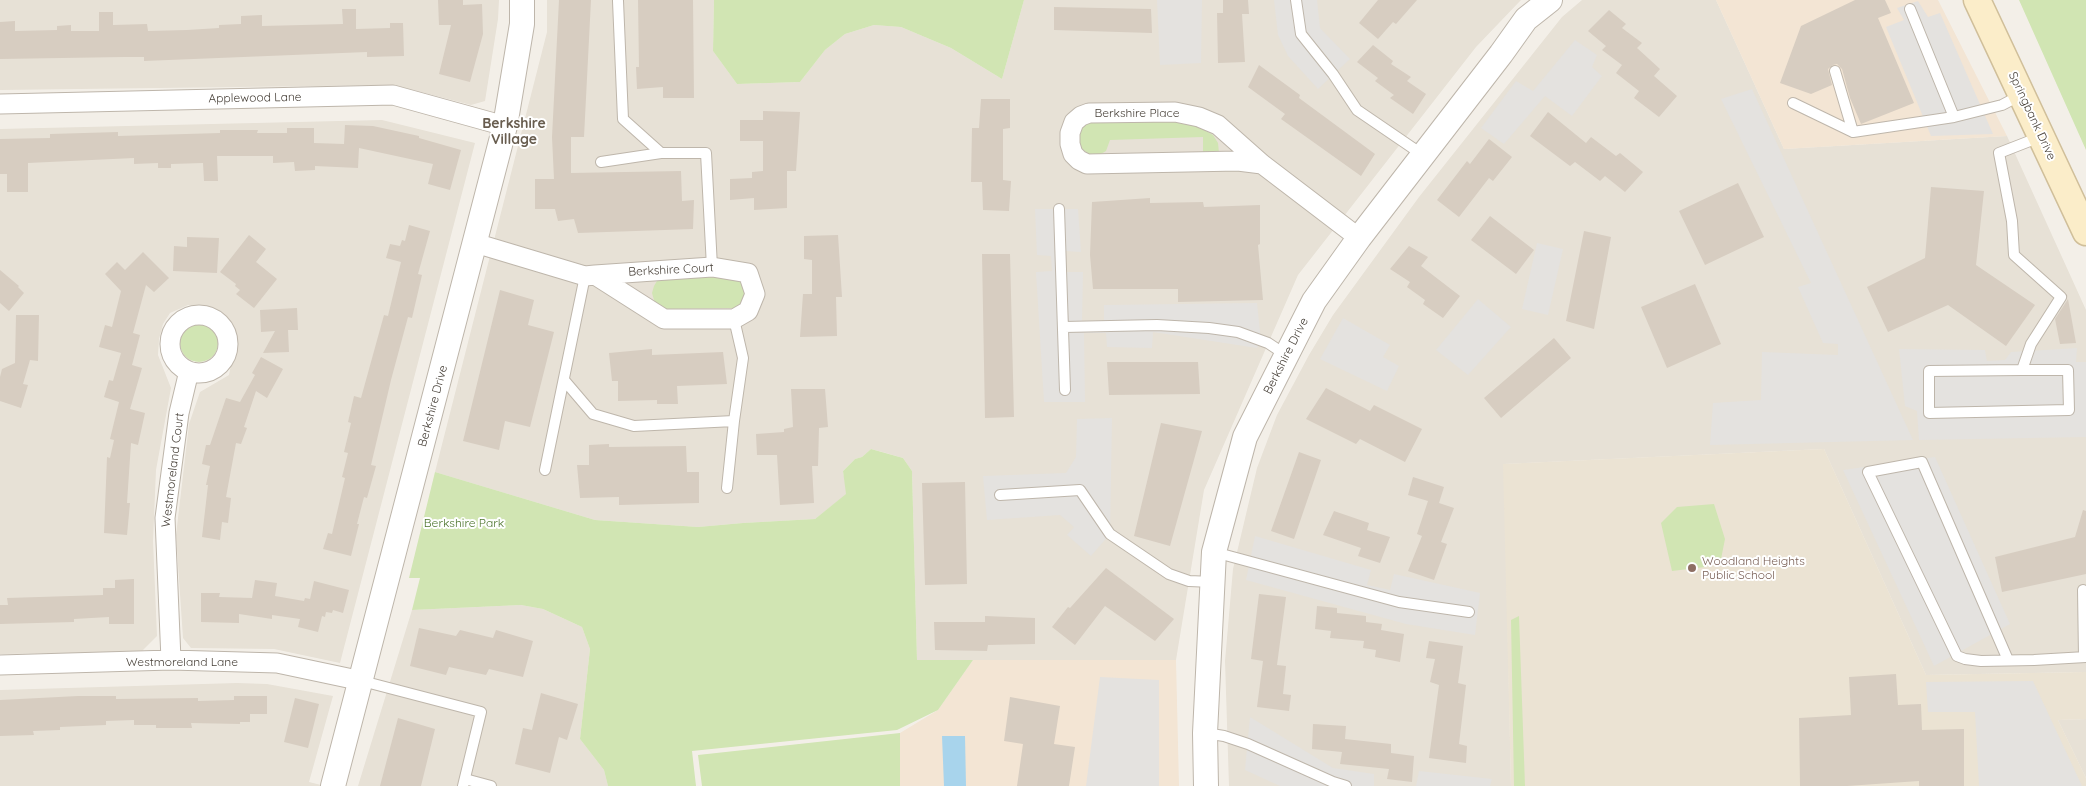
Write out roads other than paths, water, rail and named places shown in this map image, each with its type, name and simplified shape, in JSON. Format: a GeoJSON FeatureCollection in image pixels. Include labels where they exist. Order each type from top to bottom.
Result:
{"type":"FeatureCollection","features":[{"type":"Feature","properties":{"kind":"main road","name":"Springbank Drive"},"geometry":{"type":"LineString","coordinates":[[1977,0],[2086,232]]}},
{"type":"Feature","properties":{"kind":"street","name":"Berkshire Drive"},"geometry":{"type":"LineString","coordinates":[[333,786],[362,681],[505,126],[522,24],[522,0]]}},
{"type":"Feature","properties":{"kind":"street","name":"Berkshire Drive"},"geometry":{"type":"LineString","coordinates":[[1206,786],[1205,733],[1214,552],[1245,437],[1314,301],[1526,19],[1550,0]]}},
{"type":"Feature","properties":{"kind":"street","name":"Applewood Lane"},"geometry":{"type":"LineString","coordinates":[[0,104],[394,95],[505,126]]}},
{"type":"Feature","properties":{"kind":"street","name":"Berkshire Place"},"geometry":{"type":"LineString","coordinates":[[1262,164],[1238,161],[1087,164],[1073,154],[1070,144],[1070,133],[1074,122],[1081,116],[1089,113],[1184,113],[1218,125],[1262,164],[1360,238]]}},
{"type":"Feature","properties":{"kind":"street","name":"Berkshire Court"},"geometry":{"type":"LineString","coordinates":[[475,243],[590,275],[664,319],[734,319],[748,310],[756,294],[748,273],[712,266],[590,275]]}},
{"type":"Feature","properties":{"kind":"street","name":"Westmoreland Court"},"geometry":{"type":"LineString","coordinates":[[171,660],[165,518],[179,413],[189,371]]}},
{"type":"Feature","properties":{"kind":"street","name":"Westmoreland Lane"},"geometry":{"type":"LineString","coordinates":[[0,664],[171,660],[277,663],[362,681]]}},
{"type":"Feature","properties":{"kind":"lane"},"geometry":{"type":"LineString","coordinates":[[1296,0],[1301,34],[1333,74],[1357,110],[1424,155]]}},
{"type":"Feature","properties":{"kind":"lane"},"geometry":{"type":"LineString","coordinates":[[618,1],[623,119],[661,153]]}},
{"type":"Feature","properties":{"kind":"lane"},"geometry":{"type":"LineString","coordinates":[[1910,9],[1954,117]]}},
{"type":"Feature","properties":{"kind":"lane"},"geometry":{"type":"LineString","coordinates":[[1835,71],[1853,132]]}},
{"type":"Feature","properties":{"kind":"lane"},"geometry":{"type":"LineString","coordinates":[[1793,103],[1853,132],[1954,117],[2002,105],[2022,95]]}},
{"type":"Feature","properties":{"kind":"lane"},"geometry":{"type":"LineString","coordinates":[[2022,370],[2031,344],[2061,297],[2014,256],[2012,221],[1999,154],[2041,136]]}},
{"type":"Feature","properties":{"kind":"lane"},"geometry":{"type":"LineString","coordinates":[[601,162],[661,153],[706,153],[712,266]]}},
{"type":"Feature","properties":{"kind":"lane"},"geometry":{"type":"LineString","coordinates":[[1059,209],[1065,390]]}},
{"type":"Feature","properties":{"kind":"lane"},"geometry":{"type":"LineString","coordinates":[[545,470],[564,380],[590,275]]}},
{"type":"Feature","properties":{"kind":"lane"},"geometry":{"type":"LineString","coordinates":[[727,488],[743,358],[734,319]]}},
{"type":"Feature","properties":{"kind":"lane"},"geometry":{"type":"LineString","coordinates":[[1064,327],[1157,325],[1209,328],[1238,332],[1268,344],[1286,355]]}},
{"type":"Feature","properties":{"kind":"lane"},"geometry":{"type":"LineString","coordinates":[[2022,370],[2068,370],[2069,410],[1929,414],[1929,371],[2022,370]]}},
{"type":"Feature","properties":{"kind":"lane"},"geometry":{"type":"LineString","coordinates":[[564,380],[593,414],[634,426],[734,421]]}},
{"type":"Feature","properties":{"kind":"lane"},"geometry":{"type":"LineString","coordinates":[[2008,660],[1922,462],[1868,472],[1957,656],[1981,661],[2008,660],[2085,657],[2082,590]]}},
{"type":"Feature","properties":{"kind":"lane"},"geometry":{"type":"LineString","coordinates":[[1000,495],[1080,490],[1110,534],[1169,574],[1189,581],[1212,582]]}},
{"type":"Feature","properties":{"kind":"lane"},"geometry":{"type":"LineString","coordinates":[[1214,552],[1399,602],[1469,612]]}},
{"type":"Feature","properties":{"kind":"lane"},"geometry":{"type":"LineString","coordinates":[[362,681],[481,712],[464,783],[491,786]]}},
{"type":"Feature","properties":{"kind":"lane"},"geometry":{"type":"LineString","coordinates":[[1205,733],[1224,736],[1248,744],[1346,786]]}},
{"type":"Feature","properties":{"kind":"water"},"geometry":{"type":"Polygon","coordinates":[[[942,736],[965,736],[966,786],[944,786],[942,736]]]}},
{"type":"Feature","properties":{"kind":"place","name":"Woodland Heights Public School"},"geometry":{"type":"Point","coordinates":[1692,568]}},
{"type":"Feature","properties":{"kind":"district","name":"Berkshire Village"},"geometry":{"type":"Point","coordinates":[514,132]}},
{"type":"Feature","properties":{"kind":"park label","name":"Berkshire Park"},"geometry":{"type":"Point","coordinates":[464,523]}}]}
